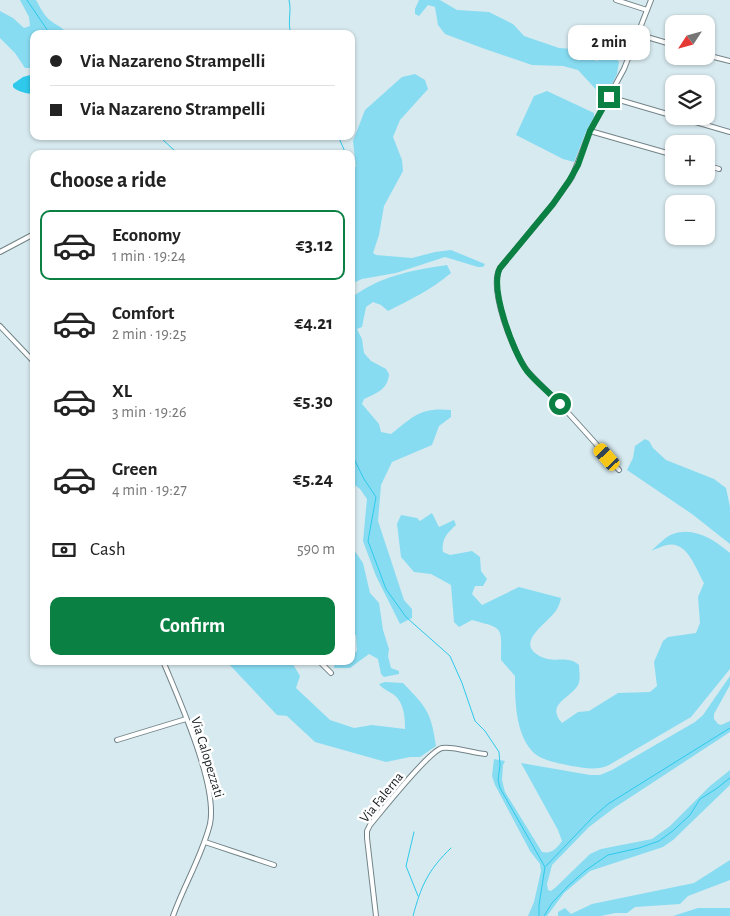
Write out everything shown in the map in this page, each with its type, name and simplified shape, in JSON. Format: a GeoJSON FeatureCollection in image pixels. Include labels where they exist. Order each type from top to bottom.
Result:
{"type":"FeatureCollection","features":[{"type":"Feature","properties":{"kind":"street"},"geometry":{"type":"LineString","coordinates":[[616,0],[647,10]]}},
{"type":"Feature","properties":{"kind":"street"},"geometry":{"type":"LineString","coordinates":[[619,470],[526,368],[503,316],[496,285],[500,268],[553,204],[578,165],[590,131],[624,69],[651,0]]}},
{"type":"Feature","properties":{"kind":"street"},"geometry":{"type":"LineString","coordinates":[[637,34],[665,42]]}},
{"type":"Feature","properties":{"kind":"street"},"geometry":{"type":"LineString","coordinates":[[715,57],[730,62]]}},
{"type":"Feature","properties":{"kind":"street"},"geometry":{"type":"LineString","coordinates":[[609,97],[665,113]]}},
{"type":"Feature","properties":{"kind":"street"},"geometry":{"type":"LineString","coordinates":[[706,125],[730,132]]}},
{"type":"Feature","properties":{"kind":"street"},"geometry":{"type":"LineString","coordinates":[[590,131],[665,152]]}},
{"type":"Feature","properties":{"kind":"street"},"geometry":{"type":"LineString","coordinates":[[715,168],[719,169]]}},
{"type":"Feature","properties":{"kind":"street"},"geometry":{"type":"LineString","coordinates":[[0,252],[30,236]]}},
{"type":"Feature","properties":{"kind":"street"},"geometry":{"type":"LineString","coordinates":[[0,326],[30,358]]}},
{"type":"Feature","properties":{"kind":"street","name":"Via Calopezzati"},"geometry":{"type":"LineString","coordinates":[[165,665],[186,719],[206,778],[210,796],[211,818],[205,842],[172,916]]}},
{"type":"Feature","properties":{"kind":"street"},"geometry":{"type":"LineString","coordinates":[[323,665],[330,672]]}},
{"type":"Feature","properties":{"kind":"street"},"geometry":{"type":"LineString","coordinates":[[116,740],[186,719]]}},
{"type":"Feature","properties":{"kind":"street","name":"Via Falerna"},"geometry":{"type":"LineString","coordinates":[[376,916],[367,836],[370,825],[438,750],[446,748],[485,754]]}},
{"type":"Feature","properties":{"kind":"street"},"geometry":{"type":"LineString","coordinates":[[205,842],[274,865]]}},
{"type":"Feature","properties":{"kind":"shaded area"},"geometry":{"type":"Polygon","coordinates":[[[20,0],[36,0],[46,17],[64,30],[30,30],[30,68],[25,68],[15,53],[0,38],[0,11],[13,18],[24,28],[30,26],[29,17],[20,0]]]}},
{"type":"Feature","properties":{"kind":"shaded area"},"geometry":{"type":"Polygon","coordinates":[[[419,0],[440,0],[457,10],[489,12],[513,24],[524,36],[559,48],[572,49],[588,37],[593,43],[590,55],[596,61],[614,56],[619,62],[617,74],[607,94],[602,96],[578,70],[563,66],[532,65],[445,34],[438,25],[435,7],[428,5],[419,16],[415,14],[419,0]]]}},
{"type":"Feature","properties":{"kind":"shaded area"},"geometry":{"type":"Polygon","coordinates":[[[415,74],[425,80],[428,89],[400,120],[393,137],[402,160],[403,171],[384,206],[379,235],[373,253],[376,255],[412,258],[451,250],[485,264],[483,267],[478,267],[445,257],[396,273],[362,279],[355,282],[356,167],[353,141],[355,140],[365,110],[402,77],[415,74]]]}},
{"type":"Feature","properties":{"kind":"shaded area"},"geometry":{"type":"Polygon","coordinates":[[[30,75],[30,93],[13,87],[13,84],[23,77],[30,75]]]}},
{"type":"Feature","properties":{"kind":"shaded area"},"geometry":{"type":"Polygon","coordinates":[[[547,91],[594,113],[594,117],[574,162],[563,159],[516,135],[534,96],[547,91]]]}},
{"type":"Feature","properties":{"kind":"shaded area"},"geometry":{"type":"Polygon","coordinates":[[[447,265],[451,273],[421,294],[388,311],[381,305],[373,302],[366,307],[362,327],[357,329],[362,339],[364,353],[371,361],[386,369],[389,374],[384,387],[364,399],[362,404],[379,424],[381,432],[391,434],[418,414],[424,412],[440,409],[451,410],[451,417],[439,426],[432,445],[392,462],[381,485],[378,521],[404,600],[412,609],[412,618],[400,624],[376,576],[363,541],[367,499],[355,485],[355,295],[385,279],[421,269],[447,265]]]}},
{"type":"Feature","properties":{"kind":"shaded area"},"geometry":{"type":"Polygon","coordinates":[[[645,439],[666,460],[714,479],[726,488],[730,507],[730,544],[692,514],[627,470],[633,458],[635,446],[645,439]]]}},
{"type":"Feature","properties":{"kind":"shaded area"},"geometry":{"type":"Polygon","coordinates":[[[432,513],[439,527],[454,520],[456,525],[445,537],[443,552],[450,555],[472,551],[480,557],[481,571],[487,579],[483,586],[475,586],[472,594],[482,605],[519,587],[561,598],[557,609],[536,632],[530,644],[532,650],[544,658],[569,660],[579,665],[580,678],[578,685],[561,702],[556,711],[562,723],[578,712],[589,711],[618,693],[650,692],[657,686],[654,662],[663,641],[668,637],[696,633],[700,623],[698,597],[704,583],[694,564],[685,551],[674,545],[665,545],[651,551],[664,539],[673,534],[681,532],[696,533],[718,543],[730,553],[730,669],[691,717],[609,765],[600,768],[586,768],[556,763],[540,757],[526,743],[519,725],[515,695],[515,676],[501,660],[501,635],[499,631],[490,625],[472,620],[459,627],[454,622],[451,585],[431,574],[414,572],[401,557],[397,524],[401,515],[417,518],[420,521],[432,513]]]}},
{"type":"Feature","properties":{"kind":"shaded area"},"geometry":{"type":"Polygon","coordinates":[[[355,551],[363,563],[370,593],[379,603],[391,668],[399,671],[399,674],[384,677],[381,674],[378,659],[369,654],[355,664],[355,653],[357,651],[355,551]]]}},
{"type":"Feature","properties":{"kind":"shaded area"},"geometry":{"type":"Polygon","coordinates":[[[230,665],[293,665],[300,676],[296,688],[330,720],[354,728],[372,725],[405,729],[404,714],[400,701],[379,684],[385,682],[403,683],[426,710],[432,725],[436,746],[420,757],[386,762],[315,742],[287,716],[277,715],[230,665]]]}},
{"type":"Feature","properties":{"kind":"shaded area"},"geometry":{"type":"Polygon","coordinates":[[[334,665],[354,665],[350,668],[334,668],[334,665]]]}},
{"type":"Feature","properties":{"kind":"shaded area"},"geometry":{"type":"Polygon","coordinates":[[[730,676],[730,685],[714,714],[714,719],[721,725],[730,721],[730,732],[614,808],[589,827],[552,865],[547,884],[548,890],[551,891],[556,887],[590,854],[601,849],[652,839],[670,826],[710,786],[730,770],[730,785],[673,840],[663,847],[590,871],[564,893],[547,916],[528,916],[534,902],[541,871],[540,864],[530,851],[495,785],[492,776],[494,759],[505,761],[502,780],[505,792],[542,852],[551,852],[562,841],[558,830],[521,763],[590,775],[600,775],[695,722],[703,715],[730,676]]]}},
{"type":"Feature","properties":{"kind":"shaded area"},"geometry":{"type":"Polygon","coordinates":[[[730,860],[730,880],[688,896],[680,904],[635,907],[627,913],[601,916],[558,916],[558,912],[565,908],[571,914],[592,904],[694,883],[730,860]]]}},
{"type":"Feature","properties":{"kind":"shaded area"},"geometry":{"type":"Polygon","coordinates":[[[698,908],[730,908],[730,916],[673,916],[698,908]]]}},
{"type":"Feature","properties":{"kind":"waterway"},"geometry":{"type":"LineString","coordinates":[[27,0],[47,30]]}},
{"type":"Feature","properties":{"kind":"waterway"},"geometry":{"type":"LineString","coordinates":[[289,0],[290,30]]}},
{"type":"Feature","properties":{"kind":"waterway"},"geometry":{"type":"LineString","coordinates":[[163,140],[174,150]]}},
{"type":"Feature","properties":{"kind":"waterway"},"geometry":{"type":"LineString","coordinates":[[340,140],[344,150]]}},
{"type":"Feature","properties":{"kind":"waterway"},"geometry":{"type":"LineString","coordinates":[[355,461],[376,497],[368,541],[386,589],[406,617],[450,656],[462,683],[475,721],[485,731],[499,752],[498,780],[500,788],[545,867],[539,916]]}},
{"type":"Feature","properties":{"kind":"waterway"},"geometry":{"type":"LineString","coordinates":[[546,866],[608,804],[730,728]]}},
{"type":"Feature","properties":{"kind":"waterway"},"geometry":{"type":"LineString","coordinates":[[544,916],[552,903],[586,870],[608,855],[659,841],[690,815],[700,799],[730,778]]}},
{"type":"Feature","properties":{"kind":"waterway"},"geometry":{"type":"LineString","coordinates":[[414,832],[406,866],[418,896]]}},
{"type":"Feature","properties":{"kind":"waterway"},"geometry":{"type":"LineString","coordinates":[[413,916],[426,879],[436,864],[451,848]]}},
{"type":"Feature","properties":{"kind":"route"},"geometry":{"type":"LineString","coordinates":[[560,404],[530,374],[523,364],[499,303],[496,283],[497,275],[500,268],[553,204],[569,181],[578,165],[590,131],[609,97]]}}]}
